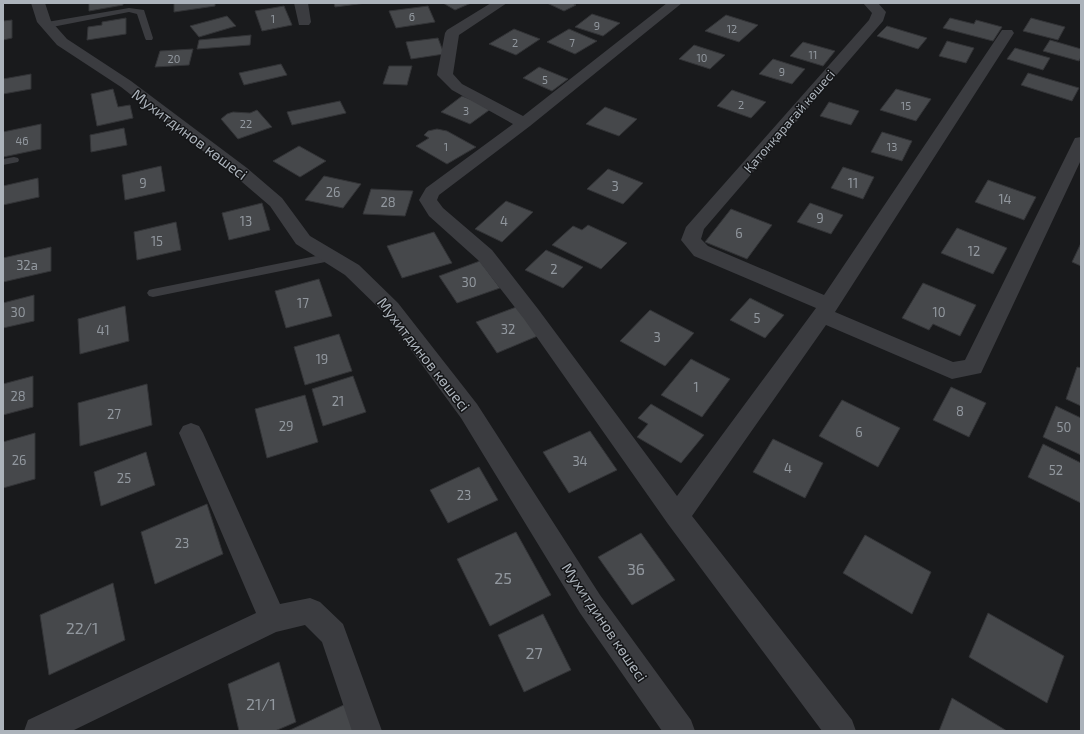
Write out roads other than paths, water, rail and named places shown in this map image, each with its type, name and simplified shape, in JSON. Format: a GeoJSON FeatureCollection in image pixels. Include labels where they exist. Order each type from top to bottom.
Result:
{"type":"FeatureCollection","features":[{"type":"Feature","properties":{"kind":"street","name":"Мухитдинов көшесі"},"geometry":{"type":"LineString","coordinates":[[38,3],[44,22],[62,42],[126,84],[241,172],[276,202],[303,240],[352,270],[391,308],[469,411],[590,604],[680,731]]}},
{"type":"Feature","properties":{"kind":"street"},"geometry":{"type":"LineString","coordinates":[[301,3],[304,22]]}},
{"type":"Feature","properties":{"kind":"street"},"geometry":{"type":"LineString","coordinates":[[500,3],[452,33],[445,75],[457,87],[524,123]]}},
{"type":"Feature","properties":{"kind":"street"},"geometry":{"type":"LineString","coordinates":[[675,3],[524,123],[432,192],[428,200],[436,212],[485,255],[531,314],[677,516],[841,731]]}},
{"type":"Feature","properties":{"kind":"street","name":"Қатонқарағай көшесі"},"geometry":{"type":"LineString","coordinates":[[825,310],[701,251],[691,240],[694,227],[876,21],[879,12],[870,3]]}},
{"type":"Feature","properties":{"kind":"street"},"geometry":{"type":"LineString","coordinates":[[677,516],[825,310],[1007,33]]}},
{"type":"Feature","properties":{"kind":"street"},"geometry":{"type":"LineString","coordinates":[[825,310],[952,371],[973,367],[1080,146]]}},
{"type":"Feature","properties":{"kind":"street"},"geometry":{"type":"LineString","coordinates":[[191,433],[274,619]]}},
{"type":"Feature","properties":{"kind":"street"},"geometry":{"type":"LineString","coordinates":[[39,731],[274,619],[310,611],[333,634],[367,731]]}},
{"type":"Feature","properties":{"kind":"lane"},"geometry":{"type":"LineString","coordinates":[[47,25],[129,10],[141,12],[149,38]]}},
{"type":"Feature","properties":{"kind":"lane"},"geometry":{"type":"LineString","coordinates":[[3,162],[14,160]]}},
{"type":"Feature","properties":{"kind":"lane"},"geometry":{"type":"LineString","coordinates":[[153,293],[331,257]]}}]}
